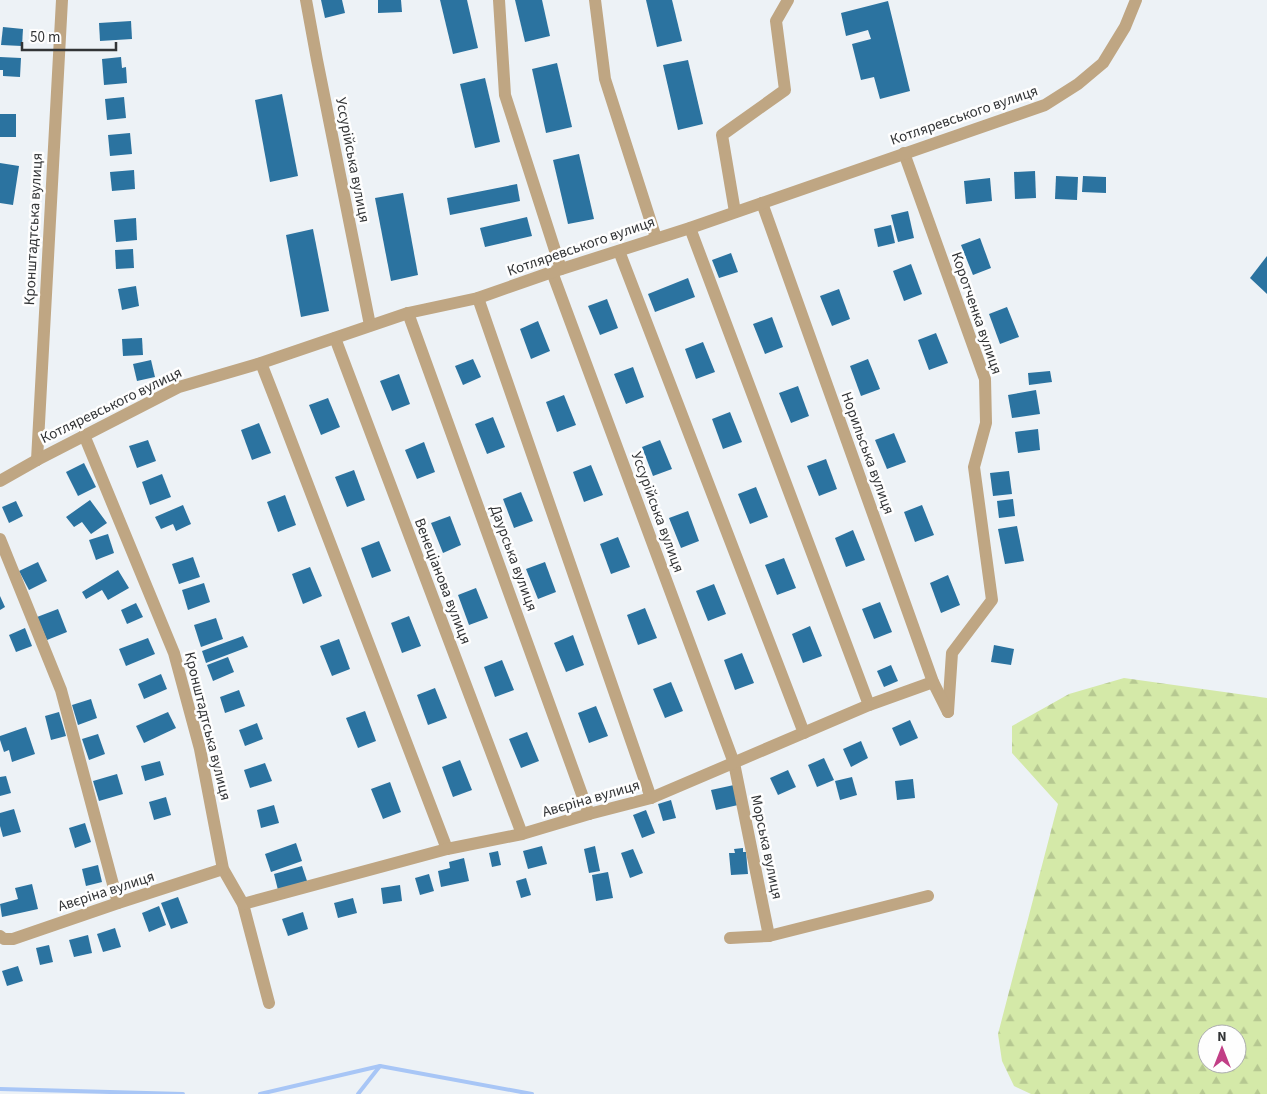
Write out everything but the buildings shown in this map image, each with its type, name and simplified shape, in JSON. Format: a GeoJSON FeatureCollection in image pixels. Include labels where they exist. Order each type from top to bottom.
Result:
{"type":"FeatureCollection","features":[{"type":"Feature","properties":{"kind":"street","name":"Кронштадтська вулиця"},"geometry":{"type":"LineString","coordinates":[[37,460],[62,0]]}},
{"type":"Feature","properties":{"kind":"street","name":"Уссурійська вулиця"},"geometry":{"type":"LineString","coordinates":[[306,0],[370,325]]}},
{"type":"Feature","properties":{"kind":"street","name":"Уссурійська вулиця"},"geometry":{"type":"LineString","coordinates":[[499,0],[504,95],[557,271],[734,763]]}},
{"type":"Feature","properties":{"kind":"street"},"geometry":{"type":"LineString","coordinates":[[594,0],[605,79],[656,238]]}},
{"type":"Feature","properties":{"kind":"street"},"geometry":{"type":"LineString","coordinates":[[735,212],[722,135],[785,90],[776,21],[788,0]]}},
{"type":"Feature","properties":{"kind":"street","name":"Котляревського вулиця"},"geometry":{"type":"LineString","coordinates":[[0,482],[84,435],[179,387],[260,363],[408,313],[478,298],[690,228],[1045,105],[1078,84],[1103,63],[1125,27],[1136,0]]}},
{"type":"Feature","properties":{"kind":"street","name":"Коротченка вулиця"},"geometry":{"type":"LineString","coordinates":[[904,153],[984,378],[986,423],[974,467],[992,600],[952,653],[948,712]]}},
{"type":"Feature","properties":{"kind":"street","name":"Норильська вулиця"},"geometry":{"type":"LineString","coordinates":[[762,203],[933,682],[948,712]]}},
{"type":"Feature","properties":{"kind":"street"},"geometry":{"type":"LineString","coordinates":[[690,228],[869,705]]}},
{"type":"Feature","properties":{"kind":"street"},"geometry":{"type":"LineString","coordinates":[[619,251],[804,733]]}},
{"type":"Feature","properties":{"kind":"street"},"geometry":{"type":"LineString","coordinates":[[478,298],[651,798]]}},
{"type":"Feature","properties":{"kind":"street","name":"Даурська вулиця"},"geometry":{"type":"LineString","coordinates":[[408,313],[589,814]]}},
{"type":"Feature","properties":{"kind":"street","name":"Венеціанова вулиця"},"geometry":{"type":"LineString","coordinates":[[335,338],[522,834]]}},
{"type":"Feature","properties":{"kind":"street"},"geometry":{"type":"LineString","coordinates":[[260,363],[447,850]]}},
{"type":"Feature","properties":{"kind":"street","name":"Кронштадтська вулиця"},"geometry":{"type":"LineString","coordinates":[[84,435],[174,653],[200,749],[224,869],[244,904],[269,1003]]}},
{"type":"Feature","properties":{"kind":"street"},"geometry":{"type":"LineString","coordinates":[[0,539],[61,690],[118,903]]}},
{"type":"Feature","properties":{"kind":"street","name":"Авєріна вулиця"},"geometry":{"type":"LineString","coordinates":[[244,904],[447,850],[522,834],[651,798],[869,705],[933,682]]}},
{"type":"Feature","properties":{"kind":"street","name":"Морська вулиця"},"geometry":{"type":"LineString","coordinates":[[734,763],[769,936]]}},
{"type":"Feature","properties":{"kind":"street","name":"Авєріна вулиця"},"geometry":{"type":"LineString","coordinates":[[0,936],[4,939],[13,939],[224,869]]}},
{"type":"Feature","properties":{"kind":"street"},"geometry":{"type":"LineString","coordinates":[[730,938],[769,936],[928,896]]}},
{"type":"Feature","properties":{"kind":"green space"},"geometry":{"type":"Polygon","coordinates":[[[1124,678],[1267,698],[1267,1094],[1031,1094],[1014,1086],[1002,1061],[998,1034],[1058,804],[1012,753],[1012,726],[1069,694],[1124,678]]]}},
{"type":"Feature","properties":{"kind":"waterway"},"geometry":{"type":"LineString","coordinates":[[260,1094],[380,1066],[532,1094]]}},
{"type":"Feature","properties":{"kind":"waterway"},"geometry":{"type":"LineString","coordinates":[[358,1094],[380,1066]]}},
{"type":"Feature","properties":{"kind":"waterway"},"geometry":{"type":"LineString","coordinates":[[0,1089],[183,1094]]}}]}
